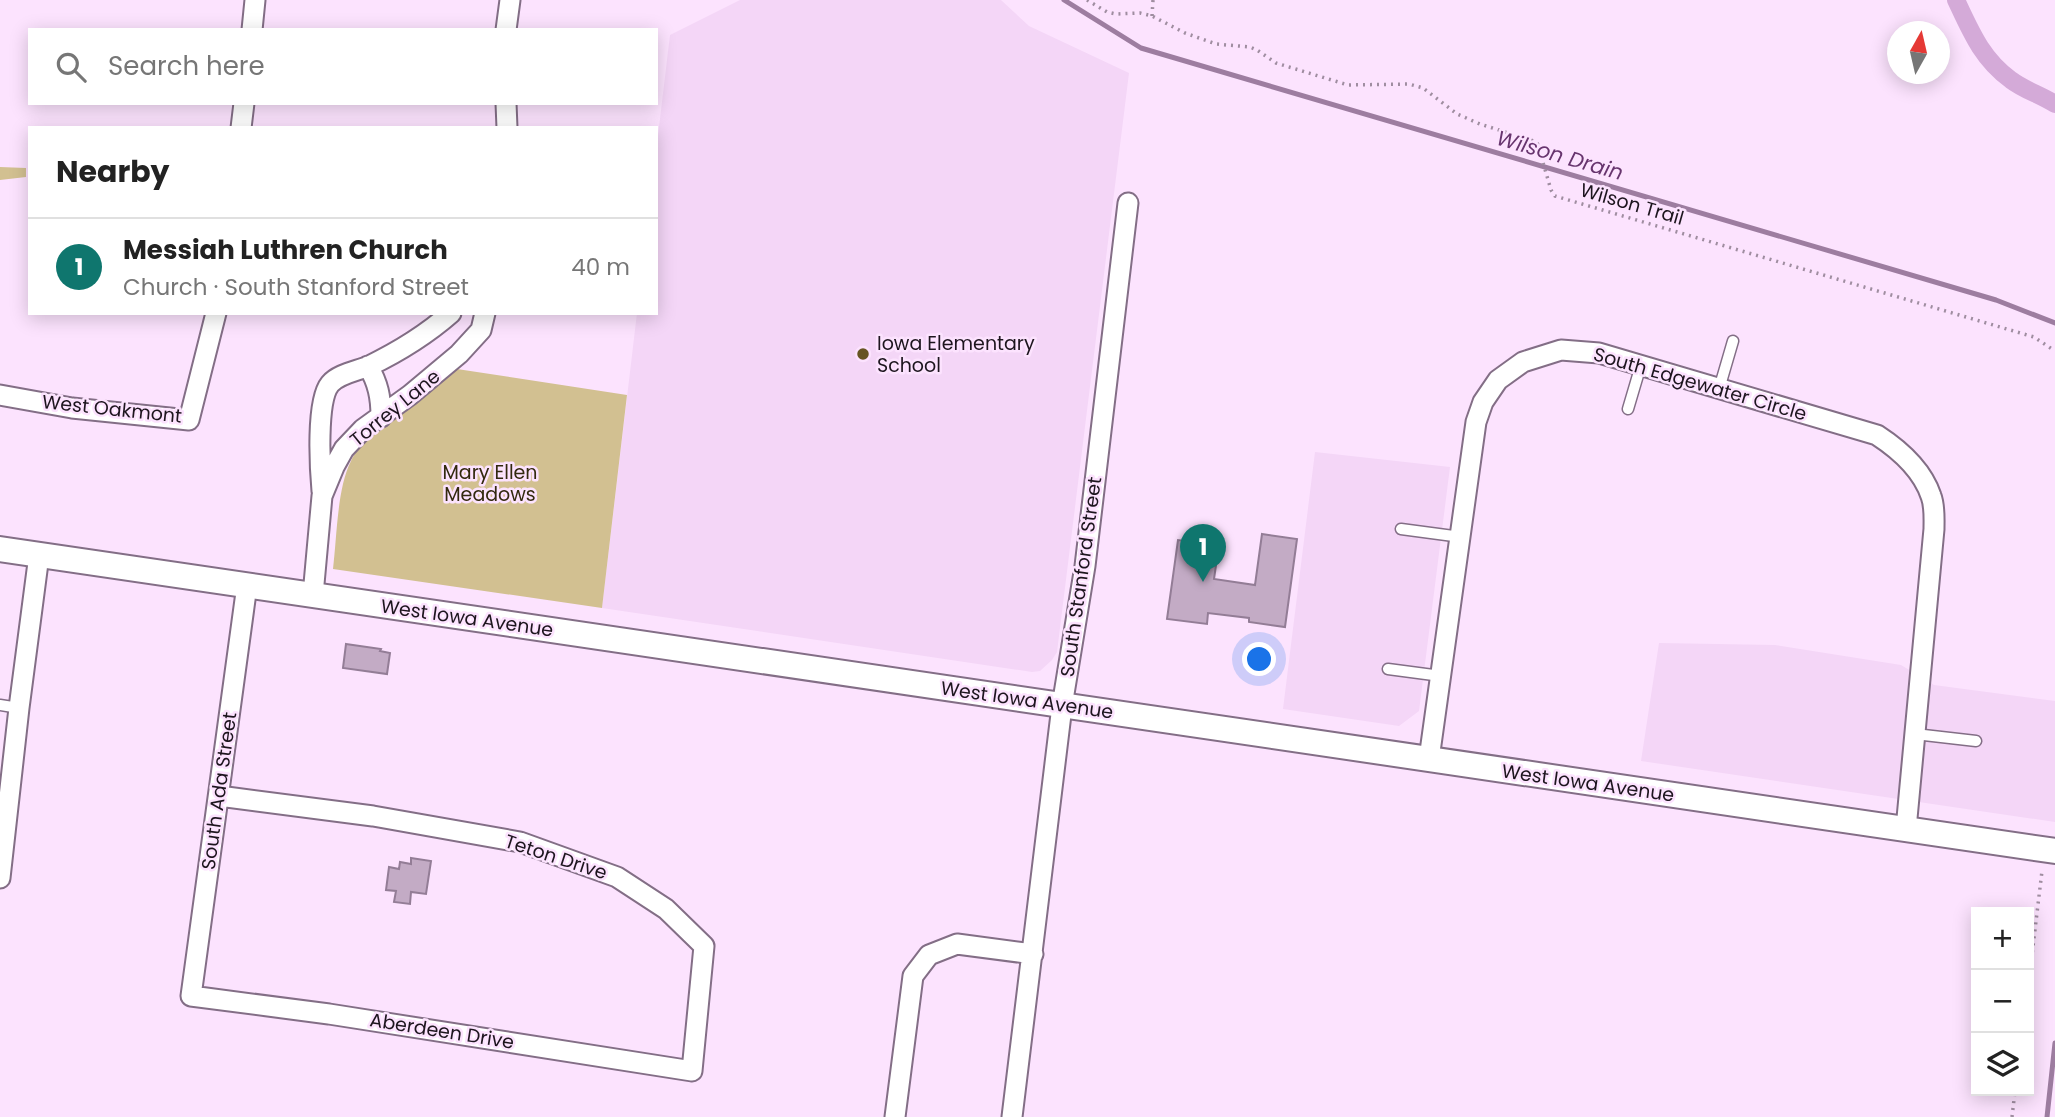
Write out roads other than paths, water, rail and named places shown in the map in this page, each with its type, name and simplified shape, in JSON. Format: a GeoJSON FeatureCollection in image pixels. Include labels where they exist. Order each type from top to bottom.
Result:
{"type":"FeatureCollection","features":[{"type":"Feature","properties":{"kind":"street"},"geometry":{"type":"LineString","coordinates":[[252,28],[255,0]]}},
{"type":"Feature","properties":{"kind":"street"},"geometry":{"type":"LineString","coordinates":[[506,28],[510,0]]}},
{"type":"Feature","properties":{"kind":"street"},"geometry":{"type":"LineString","coordinates":[[241,126],[244,105]]}},
{"type":"Feature","properties":{"kind":"street"},"geometry":{"type":"LineString","coordinates":[[506,105],[507,126]]}},
{"type":"Feature","properties":{"kind":"street","name":"South Stanford Street"},"geometry":{"type":"LineString","coordinates":[[1012,1117],[1062,706],[1085,566],[1128,203]]}},
{"type":"Feature","properties":{"kind":"street","name":"West Oakmont"},"geometry":{"type":"LineString","coordinates":[[0,395],[72,408],[189,420],[215,315]]}},
{"type":"Feature","properties":{"kind":"street"},"geometry":{"type":"LineString","coordinates":[[322,496],[322,411],[327,389],[332,381],[368,366],[432,329],[449,315]]}},
{"type":"Feature","properties":{"kind":"street","name":"Torrey Lane"},"geometry":{"type":"LineString","coordinates":[[313,595],[322,496],[344,449],[363,429],[435,376],[459,354],[481,330],[485,315]]}},
{"type":"Feature","properties":{"kind":"street","name":"South Edgewater Circle"},"geometry":{"type":"LineString","coordinates":[[1429,760],[1476,422],[1483,402],[1498,380],[1523,362],[1560,350],[1599,353],[1877,435],[1897,448],[1917,468],[1932,497],[1934,529],[1906,829]]}},
{"type":"Feature","properties":{"kind":"street"},"geometry":{"type":"LineString","coordinates":[[368,366],[380,395],[381,417]]}},
{"type":"Feature","properties":{"kind":"street","name":"West Iowa Avenue"},"geometry":{"type":"LineString","coordinates":[[0,549],[1906,829],[2049,859]]}},
{"type":"Feature","properties":{"kind":"street"},"geometry":{"type":"LineString","coordinates":[[0,878],[10,706],[39,555]]}},
{"type":"Feature","properties":{"kind":"street","name":"South Ada Street"},"geometry":{"type":"LineString","coordinates":[[191,996],[247,585]]}},
{"type":"Feature","properties":{"kind":"street","name":"Teton Drive"},"geometry":{"type":"LineString","coordinates":[[219,796],[373,816],[520,842],[617,877],[666,909],[704,946],[692,1071]]}},
{"type":"Feature","properties":{"kind":"street"},"geometry":{"type":"LineString","coordinates":[[895,1117],[913,976],[929,955],[957,944],[1033,954]]}},
{"type":"Feature","properties":{"kind":"street","name":"Aberdeen Drive"},"geometry":{"type":"LineString","coordinates":[[191,996],[329,1014],[692,1071]]}},
{"type":"Feature","properties":{"kind":"lane"},"geometry":{"type":"LineString","coordinates":[[1719,389],[1733,341]]}},
{"type":"Feature","properties":{"kind":"lane"},"geometry":{"type":"LineString","coordinates":[[1628,409],[1641,365]]}},
{"type":"Feature","properties":{"kind":"lane"},"geometry":{"type":"LineString","coordinates":[[1401,529],[1461,537]]}},
{"type":"Feature","properties":{"kind":"lane"},"geometry":{"type":"LineString","coordinates":[[1388,669],[1441,676]]}},
{"type":"Feature","properties":{"kind":"lane"},"geometry":{"type":"LineString","coordinates":[[1916,734],[1976,741]]}},
{"type":"Feature","properties":{"kind":"waterway","name":"Wilson Drain"},"geometry":{"type":"LineString","coordinates":[[1064,0],[1141,48],[1996,300],[2055,323]]}},
{"type":"Feature","properties":{"kind":"waterway"},"geometry":{"type":"LineString","coordinates":[[1956,0],[1978,44],[1992,63],[2016,84],[2055,104]]}},
{"type":"Feature","properties":{"kind":"waterway","name":"Wilson Drain"},"geometry":{"type":"LineString","coordinates":[[2047,1117],[2055,1043]]}},
{"type":"Feature","properties":{"kind":"place","name":"Iowa Elementary School"},"geometry":{"type":"Point","coordinates":[863,354]}},
{"type":"Feature","properties":{"kind":"place","name":"Messiah Luthren Church"},"geometry":{"type":"Point","coordinates":[1203,582]}},
{"type":"Feature","properties":{"kind":"park label","name":"Mary Ellen Meadows"},"geometry":{"type":"Point","coordinates":[490,483]}}]}
